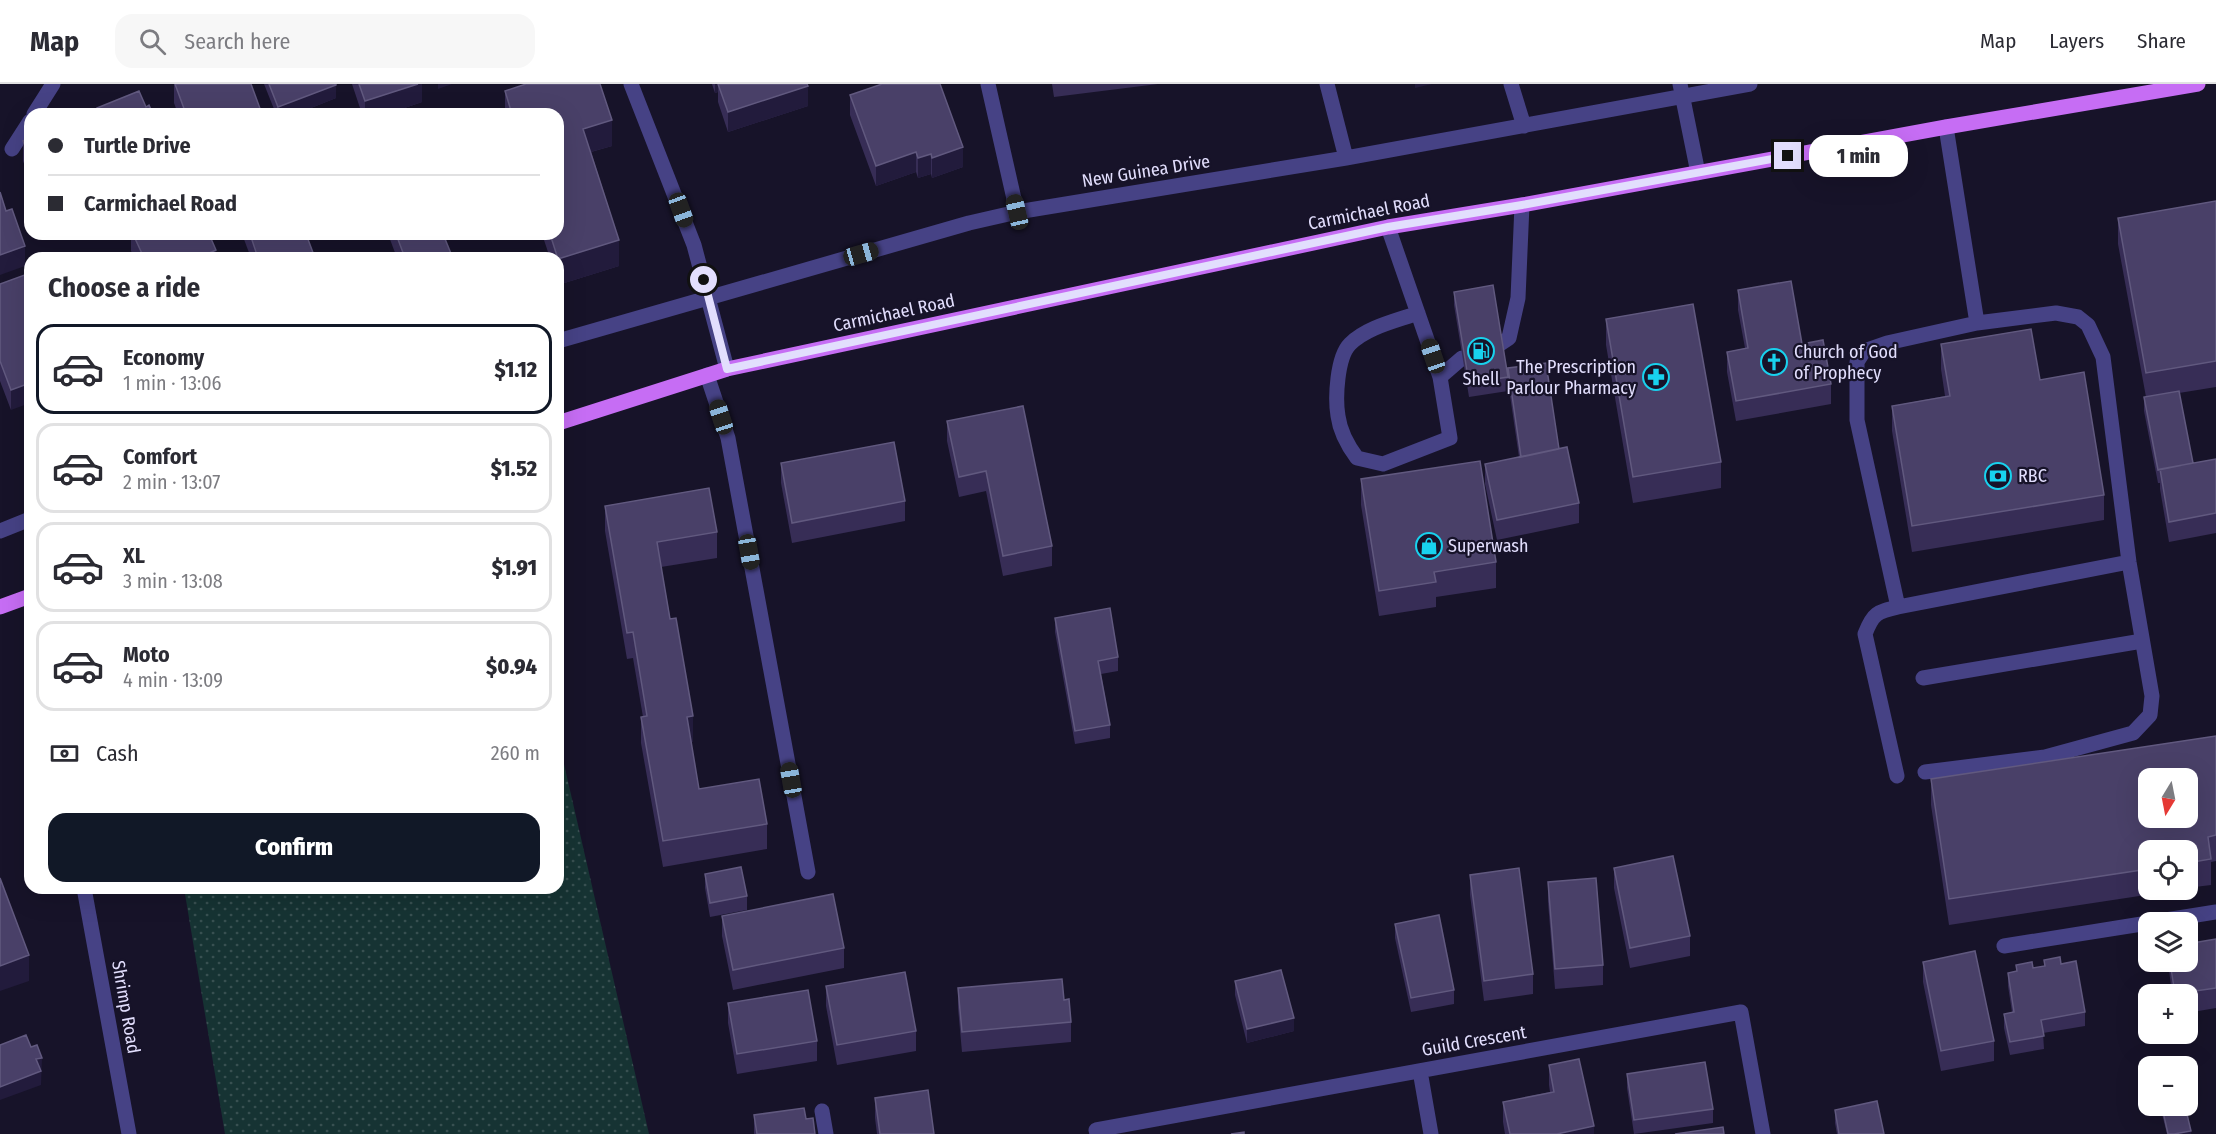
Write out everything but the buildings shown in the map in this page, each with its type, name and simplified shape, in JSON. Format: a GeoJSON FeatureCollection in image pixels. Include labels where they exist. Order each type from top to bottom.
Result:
{"type":"FeatureCollection","features":[{"type":"Feature","properties":{"kind":"main road","name":"Carmichael Road"},"geometry":{"type":"LineString","coordinates":[[564,421],[727,369],[1388,227],[2198,84]]}},
{"type":"Feature","properties":{"kind":"main road"},"geometry":{"type":"LineString","coordinates":[[0,607],[24,598]]}},
{"type":"Feature","properties":{"kind":"street"},"geometry":{"type":"LineString","coordinates":[[38,108],[53,84]]}},
{"type":"Feature","properties":{"kind":"street"},"geometry":{"type":"LineString","coordinates":[[631,84],[694,245],[727,369]]}},
{"type":"Feature","properties":{"kind":"street"},"geometry":{"type":"LineString","coordinates":[[988,84],[1017,212]]}},
{"type":"Feature","properties":{"kind":"street"},"geometry":{"type":"LineString","coordinates":[[1326,84],[1346,158]]}},
{"type":"Feature","properties":{"kind":"street"},"geometry":{"type":"LineString","coordinates":[[1511,84],[1524,126]]}},
{"type":"Feature","properties":{"kind":"street","name":"New Guinea Drive"},"geometry":{"type":"LineString","coordinates":[[564,339],[1017,212],[1524,126],[1682,90],[1750,84]]}},
{"type":"Feature","properties":{"kind":"street"},"geometry":{"type":"LineString","coordinates":[[1682,90],[1698,173]]}},
{"type":"Feature","properties":{"kind":"street"},"geometry":{"type":"LineString","coordinates":[[1946,127],[1977,323]]}},
{"type":"Feature","properties":{"kind":"street"},"geometry":{"type":"LineString","coordinates":[[12,149],[24,130]]}},
{"type":"Feature","properties":{"kind":"street"},"geometry":{"type":"LineString","coordinates":[[1500,344],[1509,338],[1518,298],[1522,205]]}},
{"type":"Feature","properties":{"kind":"street"},"geometry":{"type":"LineString","coordinates":[[1388,227],[1418,313],[1440,377],[1450,438],[1383,464],[1357,458],[1348,445],[1338,416],[1338,371],[1348,345],[1365,333],[1418,313]]}},
{"type":"Feature","properties":{"kind":"street"},"geometry":{"type":"LineString","coordinates":[[1898,607],[1857,420],[1857,362],[1864,351],[1887,343],[1977,323],[2056,313],[2078,317],[2088,325],[2103,357],[2129,562],[2152,696],[2150,715],[2133,734],[2045,757],[1925,772]]}},
{"type":"Feature","properties":{"kind":"street"},"geometry":{"type":"LineString","coordinates":[[1440,377],[1462,358]]}},
{"type":"Feature","properties":{"kind":"street"},"geometry":{"type":"LineString","coordinates":[[706,375],[728,438],[807,872]]}},
{"type":"Feature","properties":{"kind":"street"},"geometry":{"type":"LineString","coordinates":[[0,531],[24,521]]}},
{"type":"Feature","properties":{"kind":"street"},"geometry":{"type":"LineString","coordinates":[[1897,776],[1865,634],[1871,618],[1880,612],[1898,607],[2129,562]]}},
{"type":"Feature","properties":{"kind":"street"},"geometry":{"type":"LineString","coordinates":[[1923,678],[2142,641]]}},
{"type":"Feature","properties":{"kind":"street","name":"Shrimp Road"},"geometry":{"type":"LineString","coordinates":[[85,894],[129,1134]]}},
{"type":"Feature","properties":{"kind":"street"},"geometry":{"type":"LineString","coordinates":[[2198,915],[2216,912]]}},
{"type":"Feature","properties":{"kind":"street"},"geometry":{"type":"LineString","coordinates":[[2004,946],[2138,925]]}},
{"type":"Feature","properties":{"kind":"street","name":"Guild Crescent"},"geometry":{"type":"LineString","coordinates":[[1096,1134],[1096,1130],[1741,1012],[1763,1134]]}},
{"type":"Feature","properties":{"kind":"street"},"geometry":{"type":"LineString","coordinates":[[1420,1071],[1431,1134]]}},
{"type":"Feature","properties":{"kind":"street"},"geometry":{"type":"LineString","coordinates":[[822,1111],[826,1134]]}},
{"type":"Feature","properties":{"kind":"green space"},"geometry":{"type":"Polygon","coordinates":[[[564,764],[649,1134],[225,1134],[185,894],[564,894],[564,764]]]}},
{"type":"Feature","properties":{"kind":"place","name":"Shell"},"geometry":{"type":"Point","coordinates":[1481,351]}},
{"type":"Feature","properties":{"kind":"place","name":"Church of God of Prophecy"},"geometry":{"type":"Point","coordinates":[1774,362]}},
{"type":"Feature","properties":{"kind":"place","name":"The Prescription Parlour Pharmacy"},"geometry":{"type":"Point","coordinates":[1656,377]}},
{"type":"Feature","properties":{"kind":"place","name":"RBC"},"geometry":{"type":"Point","coordinates":[1998,476]}},
{"type":"Feature","properties":{"kind":"place","name":"Superwash"},"geometry":{"type":"Point","coordinates":[1429,546]}},
{"type":"Feature","properties":{"kind":"route"},"geometry":{"type":"LineString","coordinates":[[704,280],[727,369],[1388,227],[1788,156]]}}]}
